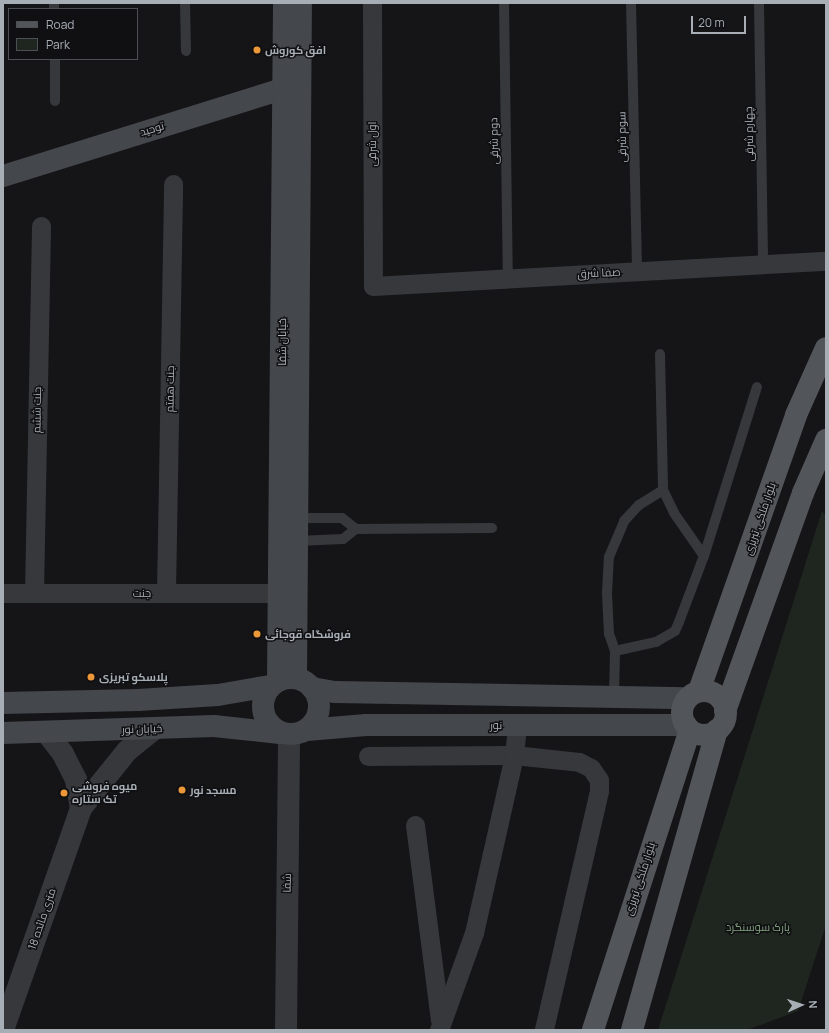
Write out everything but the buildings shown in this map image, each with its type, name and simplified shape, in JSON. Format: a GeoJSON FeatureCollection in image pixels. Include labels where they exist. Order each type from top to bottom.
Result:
{"type":"FeatureCollection","features":[{"type":"Feature","properties":{"kind":"main road","name":"خیابان شفا"},"geometry":{"type":"LineString","coordinates":[[284,3],[291,87],[297,518],[289,683]]}},
{"type":"Feature","properties":{"kind":"main road","name":"خیابان شفا"},"geometry":{"type":"LineString","coordinates":[[289,683],[281,593],[291,87],[301,3]]}},
{"type":"Feature","properties":{"kind":"main road","name":"توحید"},"geometry":{"type":"LineString","coordinates":[[3,176],[291,87]]}},
{"type":"Feature","properties":{"kind":"main road","name":"بلوار ملکى تبریزى"},"geometry":{"type":"LineString","coordinates":[[693,695],[796,415],[826,348]]}},
{"type":"Feature","properties":{"kind":"main road"},"geometry":{"type":"LineString","coordinates":[[632,1030],[721,720],[803,493],[826,440]]}},
{"type":"Feature","properties":{"kind":"main road"},"geometry":{"type":"LineString","coordinates":[[3,703],[138,700],[218,695],[289,683],[335,692],[614,696],[693,695],[714,693],[721,720]]}},
{"type":"Feature","properties":{"kind":"main road"},"geometry":{"type":"LineString","coordinates":[[289,683],[319,705],[316,719],[292,733],[266,721],[263,712],[265,694],[289,683]]}},
{"type":"Feature","properties":{"kind":"main road"},"geometry":{"type":"LineString","coordinates":[[693,695],[682,711],[688,727],[704,734],[721,720]]}},
{"type":"Feature","properties":{"kind":"main road","name":"نور"},"geometry":{"type":"LineString","coordinates":[[292,733],[366,724],[688,727]]}},
{"type":"Feature","properties":{"kind":"main road","name":"خیابان نور"},"geometry":{"type":"LineString","coordinates":[[3,733],[214,726],[292,733]]}},
{"type":"Feature","properties":{"kind":"main road","name":"بلوار ملکى تبریزى"},"geometry":{"type":"LineString","coordinates":[[593,1030],[688,727]]}},
{"type":"Feature","properties":{"kind":"street","name":"اول شرقی"},"geometry":{"type":"LineString","coordinates":[[372,3],[373,286]]}},
{"type":"Feature","properties":{"kind":"street","name":"جنت هفتم"},"geometry":{"type":"LineString","coordinates":[[166,593],[173,184]]}},
{"type":"Feature","properties":{"kind":"street","name":"جنت ششم"},"geometry":{"type":"LineString","coordinates":[[34,593],[41,226]]}},
{"type":"Feature","properties":{"kind":"street","name":"صفا شرق"},"geometry":{"type":"LineString","coordinates":[[373,286],[826,261]]}},
{"type":"Feature","properties":{"kind":"street","name":"جنت"},"geometry":{"type":"LineString","coordinates":[[3,593],[281,593]]}},
{"type":"Feature","properties":{"kind":"street"},"geometry":{"type":"LineString","coordinates":[[440,1027],[474,933],[514,755],[517,725]]}},
{"type":"Feature","properties":{"kind":"street"},"geometry":{"type":"LineString","coordinates":[[81,808],[127,752],[154,729]]}},
{"type":"Feature","properties":{"kind":"street"},"geometry":{"type":"LineString","coordinates":[[46,732],[63,754],[76,780],[81,808]]}},
{"type":"Feature","properties":{"kind":"street","name":"شفا"},"geometry":{"type":"LineString","coordinates":[[286,1030],[292,733]]}},
{"type":"Feature","properties":{"kind":"street"},"geometry":{"type":"LineString","coordinates":[[368,756],[514,755],[579,762],[591,768],[599,780],[599,791],[544,1030]]}},
{"type":"Feature","properties":{"kind":"street","name":"18 متری مائده"},"geometry":{"type":"LineString","coordinates":[[3,1030],[81,808]]}},
{"type":"Feature","properties":{"kind":"street"},"geometry":{"type":"LineString","coordinates":[[415,825],[440,1027]]}},
{"type":"Feature","properties":{"kind":"lane"},"geometry":{"type":"LineString","coordinates":[[186,3],[186,51]]}},
{"type":"Feature","properties":{"kind":"lane","name":"دوم شرقی"},"geometry":{"type":"LineString","coordinates":[[504,3],[508,278]]}},
{"type":"Feature","properties":{"kind":"lane","name":"سوم شرقی"},"geometry":{"type":"LineString","coordinates":[[631,3],[637,271]]}},
{"type":"Feature","properties":{"kind":"lane","name":"چهارم شرقی"},"geometry":{"type":"LineString","coordinates":[[759,3],[763,264]]}},
{"type":"Feature","properties":{"kind":"lane"},"geometry":{"type":"LineString","coordinates":[[55,60],[55,101]]}},
{"type":"Feature","properties":{"kind":"lane"},"geometry":{"type":"LineString","coordinates":[[660,354],[663,490],[674,513],[704,556]]}},
{"type":"Feature","properties":{"kind":"lane"},"geometry":{"type":"LineString","coordinates":[[615,651],[648,646],[675,631],[704,556],[757,387]]}},
{"type":"Feature","properties":{"kind":"lane"},"geometry":{"type":"LineString","coordinates":[[614,696],[615,651],[609,634],[607,593],[609,557],[624,521],[639,505],[663,490]]}},
{"type":"Feature","properties":{"kind":"lane"},"geometry":{"type":"LineString","coordinates":[[297,518],[342,518],[356,529]]}},
{"type":"Feature","properties":{"kind":"lane"},"geometry":{"type":"LineString","coordinates":[[297,541],[343,539],[356,529],[492,528]]}},
{"type":"Feature","properties":{"kind":"green space","name":"پارک سوسنگرد"},"geometry":{"type":"Polygon","coordinates":[[[822,511],[826,516],[826,925],[798,1011],[747,1030],[658,1030],[822,511]]]}},
{"type":"Feature","properties":{"kind":"place","name":"افق کوروش"},"geometry":{"type":"Point","coordinates":[257,50]}},
{"type":"Feature","properties":{"kind":"place","name":"فروشگاه قوجائی"},"geometry":{"type":"Point","coordinates":[257,634]}},
{"type":"Feature","properties":{"kind":"place","name":"پلاسکو تبریزی"},"geometry":{"type":"Point","coordinates":[91,677]}},
{"type":"Feature","properties":{"kind":"place","name":"مسجد نور"},"geometry":{"type":"Point","coordinates":[182,790]}},
{"type":"Feature","properties":{"kind":"place","name":"میوه فروشی تک ستاره"},"geometry":{"type":"Point","coordinates":[64,793]}}]}
